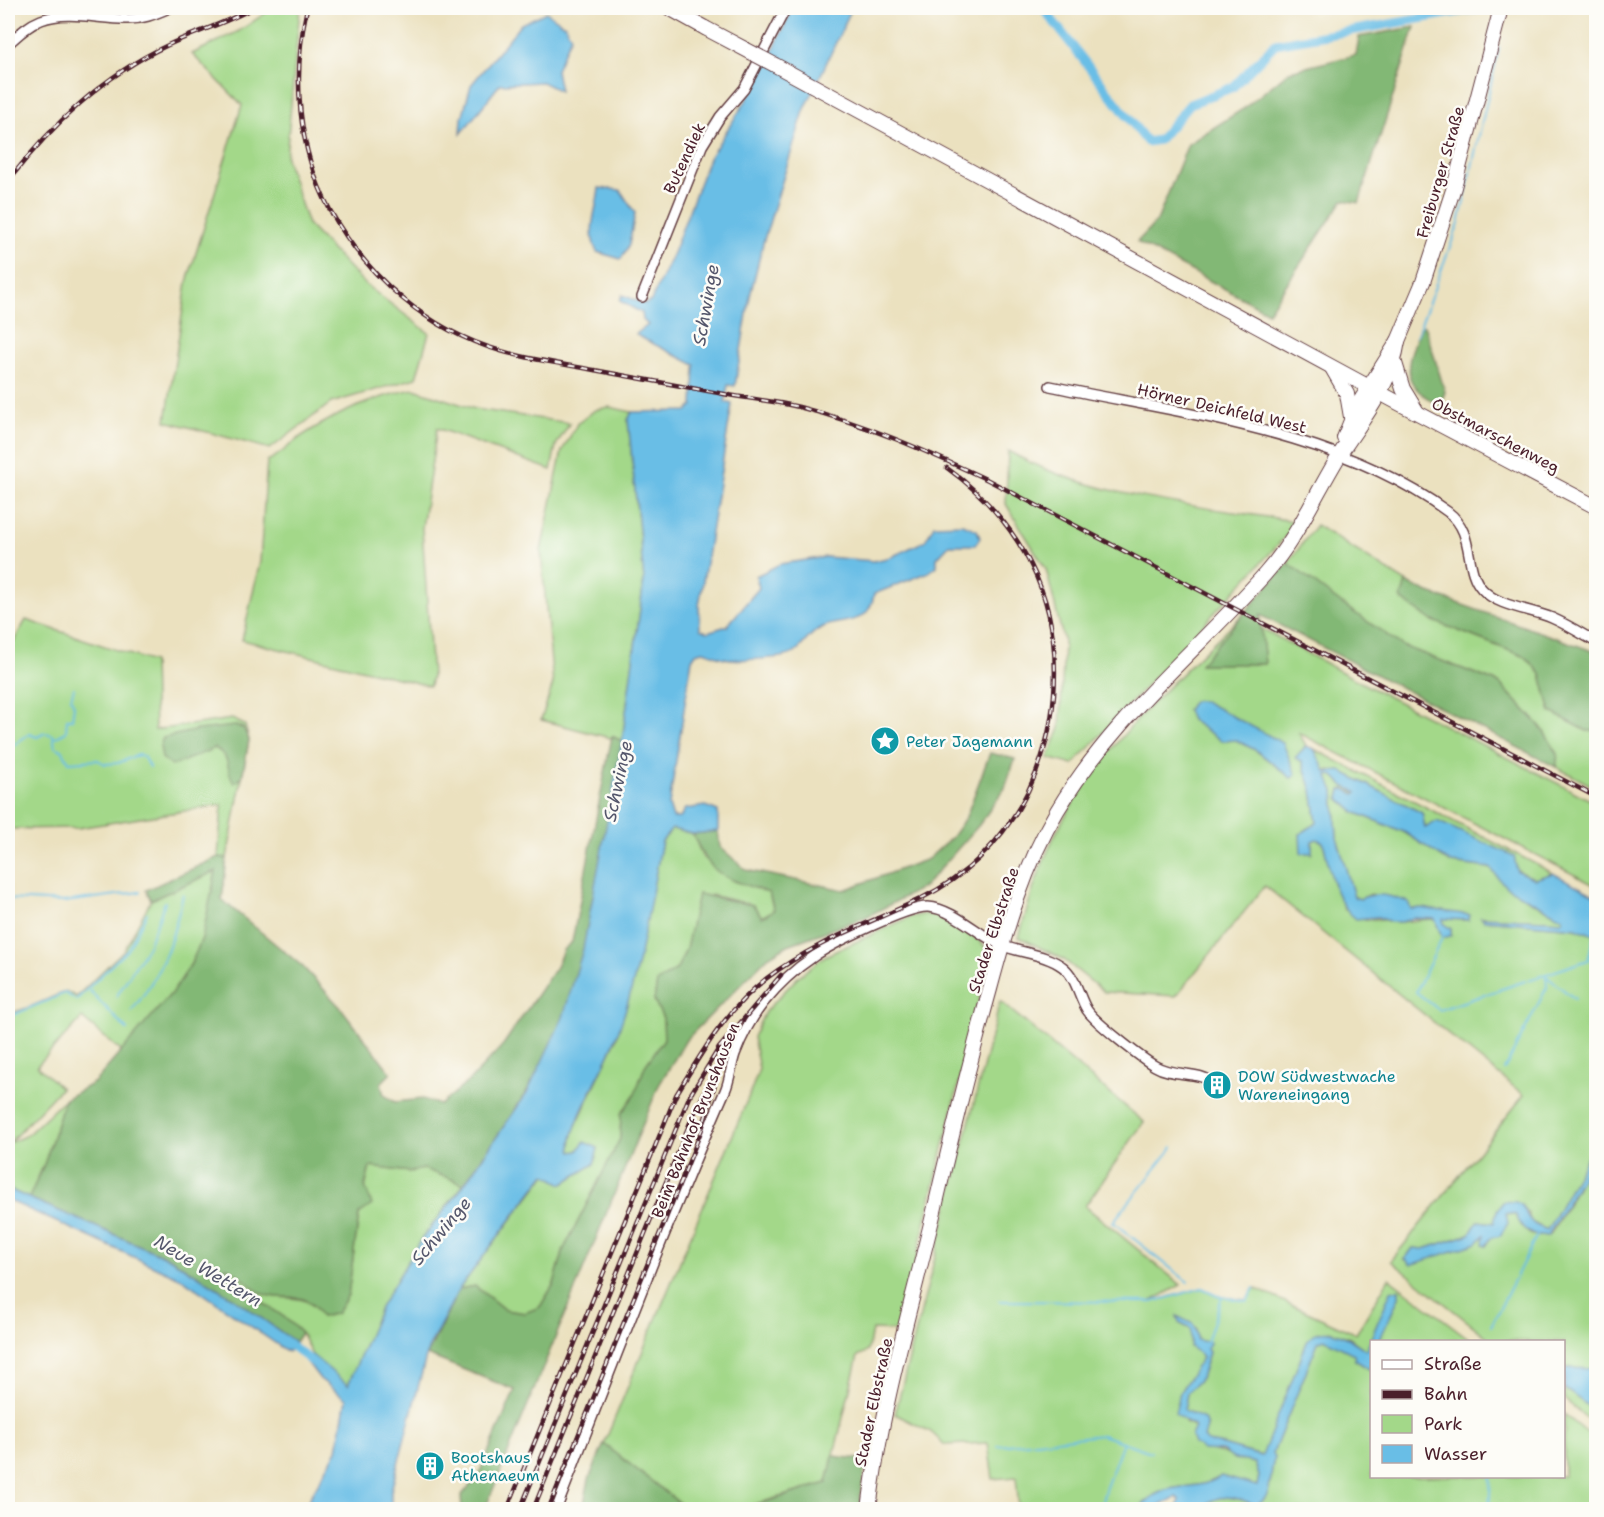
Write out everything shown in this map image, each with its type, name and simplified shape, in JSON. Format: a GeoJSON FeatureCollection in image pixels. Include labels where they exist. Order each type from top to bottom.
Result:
{"type":"FeatureCollection","features":[{"type":"Feature","properties":{"kind":"main road","name":"Obstmarschenweg"},"geometry":{"type":"LineString","coordinates":[[669,8],[1419,414],[1596,507]]}},
{"type":"Feature","properties":{"kind":"main road","name":"Freiburger Straße"},"geometry":{"type":"LineString","coordinates":[[1374,389],[1398,341],[1423,282],[1442,225],[1499,13]]}},
{"type":"Feature","properties":{"kind":"main road","name":"Freiburger Straße"},"geometry":{"type":"LineString","coordinates":[[1374,389],[1395,363],[1398,341]]}},
{"type":"Feature","properties":{"kind":"main road"},"geometry":{"type":"LineString","coordinates":[[1395,363],[1403,389],[1419,414]]}},
{"type":"Feature","properties":{"kind":"main road"},"geometry":{"type":"LineString","coordinates":[[1331,366],[1347,394],[1352,418]]}},
{"type":"Feature","properties":{"kind":"main road","name":"Stader Elbstraße"},"geometry":{"type":"LineString","coordinates":[[1340,454],[1352,418],[1374,389]]}},
{"type":"Feature","properties":{"kind":"main road","name":"Stader Elbstraße"},"geometry":{"type":"LineString","coordinates":[[869,1509],[886,1413],[973,1049],[1002,945],[1039,848],[1055,814],[1080,775],[1137,704],[1234,608],[1287,548],[1307,517],[1374,389]]}},
{"type":"Feature","properties":{"kind":"street"},"geometry":{"type":"LineString","coordinates":[[8,44],[25,29],[43,19],[69,16],[127,20],[152,16],[169,8]]}},
{"type":"Feature","properties":{"kind":"street","name":"Butendiek"},"geometry":{"type":"LineString","coordinates":[[642,297],[702,146],[720,117],[744,89],[786,8]]}},
{"type":"Feature","properties":{"kind":"street","name":"Hörner Deichfeld West"},"geometry":{"type":"LineString","coordinates":[[1050,386],[1296,438],[1372,468],[1447,512],[1458,521],[1481,588],[1494,598],[1550,617],[1596,642]]}},
{"type":"Feature","properties":{"kind":"street","name":"Beim Bahnhof Brunshausen"},"geometry":{"type":"LineString","coordinates":[[556,1509],[665,1233],[725,1091],[736,1052],[747,1028],[765,1001],[791,974],[815,955],[870,927],[916,908],[930,907],[945,912],[1002,945],[1038,956],[1063,967],[1072,978],[1088,1011],[1155,1066],[1168,1072],[1195,1073],[1208,1077],[1216,1085]]}},
{"type":"Feature","properties":{"kind":"green space"},"geometry":{"type":"Polygon","coordinates":[[[273,8],[300,8],[286,158],[308,225],[366,285],[429,333],[416,378],[331,403],[270,449],[166,421],[187,282],[242,105],[192,54],[239,31],[273,8]]]}},
{"type":"Feature","properties":{"kind":"green space"},"geometry":{"type":"Polygon","coordinates":[[[1415,27],[1359,203],[1343,200],[1268,312],[1137,242],[1157,221],[1188,144],[1243,109],[1290,71],[1356,55],[1359,37],[1415,27]]]}},
{"type":"Feature","properties":{"kind":"green space"},"geometry":{"type":"Polygon","coordinates":[[[1421,326],[1425,326],[1445,392],[1440,405],[1416,389],[1411,381],[1409,362],[1421,326]]]}},
{"type":"Feature","properties":{"kind":"green space"},"geometry":{"type":"Polygon","coordinates":[[[414,389],[475,409],[570,423],[556,445],[551,470],[437,428],[422,528],[432,676],[430,686],[242,640],[260,562],[267,461],[317,426],[344,412],[386,396],[414,389]]]}},
{"type":"Feature","properties":{"kind":"green space"},"geometry":{"type":"Polygon","coordinates":[[[609,407],[632,412],[628,420],[644,580],[622,741],[541,720],[553,684],[541,551],[562,451],[577,424],[595,410],[609,407]]]}},
{"type":"Feature","properties":{"kind":"green space"},"geometry":{"type":"Polygon","coordinates":[[[1008,451],[1040,467],[1112,490],[1149,499],[1299,522],[1073,765],[1048,758],[1060,728],[1064,642],[1046,569],[1006,504],[1008,451]]]}},
{"type":"Feature","properties":{"kind":"green space"},"geometry":{"type":"Polygon","coordinates":[[[1316,525],[1406,582],[1402,599],[1431,620],[1526,657],[1541,674],[1551,712],[1587,731],[1596,731],[1596,788],[1556,767],[1558,754],[1541,727],[1499,683],[1403,646],[1288,563],[1316,525]]]}},
{"type":"Feature","properties":{"kind":"green space"},"geometry":{"type":"Polygon","coordinates":[[[1288,563],[1403,646],[1499,683],[1541,727],[1558,754],[1556,767],[1260,615],[1265,664],[1200,664],[1288,563]]]}},
{"type":"Feature","properties":{"kind":"green space"},"geometry":{"type":"Polygon","coordinates":[[[1406,582],[1426,592],[1596,652],[1596,731],[1587,731],[1551,712],[1541,674],[1526,657],[1431,620],[1401,599],[1406,582]]]}},
{"type":"Feature","properties":{"kind":"green space"},"geometry":{"type":"Polygon","coordinates":[[[1240,617],[1242,618],[1201,664],[1265,664],[1261,628],[1362,683],[1596,803],[1596,886],[1299,733],[1306,746],[1296,758],[1302,761],[1312,790],[1317,823],[1300,834],[1311,853],[1312,841],[1317,839],[1323,842],[1335,888],[1345,910],[1367,920],[1401,922],[1435,919],[1443,938],[1451,935],[1451,929],[1443,924],[1443,919],[1469,920],[1411,909],[1371,894],[1360,899],[1354,897],[1337,837],[1334,791],[1326,775],[1334,775],[1344,786],[1357,792],[1355,795],[1345,789],[1341,790],[1339,798],[1354,812],[1404,832],[1451,863],[1490,868],[1515,891],[1563,917],[1563,921],[1482,917],[1484,920],[1576,928],[1596,936],[1596,1141],[1547,1230],[1531,1222],[1528,1213],[1497,1210],[1495,1223],[1478,1221],[1470,1234],[1424,1249],[1413,1248],[1405,1259],[1485,1234],[1505,1213],[1516,1215],[1525,1230],[1533,1235],[1551,1234],[1596,1153],[1596,1369],[1565,1368],[1565,1340],[1491,1340],[1391,1261],[1524,1095],[1265,886],[1176,996],[1104,992],[1063,959],[1019,937],[1043,861],[1064,818],[1101,762],[1168,687],[1240,617]],[[1193,701],[1187,710],[1191,720],[1222,741],[1236,740],[1256,750],[1193,701]]]}},
{"type":"Feature","properties":{"kind":"green space"},"geometry":{"type":"Polygon","coordinates":[[[26,620],[153,662],[155,730],[232,719],[245,725],[249,740],[227,858],[218,857],[222,805],[78,828],[8,829],[8,651],[26,620]]]}},
{"type":"Feature","properties":{"kind":"green space"},"geometry":{"type":"Polygon","coordinates":[[[236,726],[243,728],[249,740],[242,778],[234,783],[225,756],[215,748],[172,766],[162,758],[160,746],[163,738],[197,730],[236,726]]]}},
{"type":"Feature","properties":{"kind":"green space"},"geometry":{"type":"Polygon","coordinates":[[[612,736],[622,741],[599,880],[575,983],[555,1039],[519,1103],[464,1184],[424,1169],[410,1172],[370,1167],[365,1186],[372,1205],[359,1214],[348,1295],[337,1313],[321,1317],[308,1301],[300,1298],[266,1295],[226,1267],[224,1277],[284,1317],[301,1333],[295,1342],[233,1298],[171,1259],[29,1198],[45,1162],[65,1099],[95,1082],[175,989],[191,964],[202,938],[216,871],[151,900],[146,890],[218,857],[227,858],[222,900],[302,966],[341,1008],[391,1073],[381,1083],[384,1095],[395,1102],[423,1099],[440,1105],[469,1081],[503,1045],[556,967],[563,950],[572,942],[612,736]]]}},
{"type":"Feature","properties":{"kind":"green space"},"geometry":{"type":"Polygon","coordinates":[[[1314,749],[1553,873],[1535,879],[1429,827],[1425,828],[1422,813],[1341,771],[1324,770],[1314,749]]]}},
{"type":"Feature","properties":{"kind":"green space"},"geometry":{"type":"Polygon","coordinates":[[[990,753],[1015,759],[1005,788],[979,825],[924,887],[866,917],[788,945],[768,957],[686,1040],[659,1085],[485,1509],[462,1509],[461,1496],[478,1476],[515,1390],[427,1355],[459,1289],[475,1286],[505,1310],[525,1313],[540,1307],[554,1284],[564,1249],[620,1139],[621,1114],[635,1094],[645,1066],[664,1039],[663,1018],[654,1001],[657,982],[677,969],[686,949],[698,894],[753,905],[762,917],[774,910],[769,893],[731,880],[714,868],[700,849],[693,834],[718,831],[720,847],[746,870],[844,890],[928,859],[952,837],[966,817],[990,753]]]}},
{"type":"Feature","properties":{"kind":"green space"},"geometry":{"type":"Polygon","coordinates":[[[672,829],[693,834],[703,858],[769,893],[774,910],[762,917],[753,905],[711,895],[677,969],[657,983],[654,1001],[663,1018],[664,1039],[645,1066],[635,1094],[621,1114],[620,1139],[564,1249],[554,1284],[540,1307],[525,1313],[505,1310],[475,1286],[459,1289],[546,1174],[562,1184],[594,1164],[598,1148],[572,1152],[570,1147],[574,1130],[616,1040],[641,947],[662,841],[672,829]]]}},
{"type":"Feature","properties":{"kind":"green space"},"geometry":{"type":"Polygon","coordinates":[[[216,871],[207,922],[187,971],[167,999],[122,1052],[82,1018],[37,1066],[61,1088],[9,1143],[27,1135],[65,1099],[45,1162],[29,1198],[8,1189],[8,1014],[66,991],[76,997],[124,950],[151,900],[216,871]]]}},
{"type":"Feature","properties":{"kind":"green space"},"geometry":{"type":"Polygon","coordinates":[[[925,914],[961,928],[978,940],[990,954],[899,1331],[872,1330],[868,1351],[858,1356],[827,1483],[752,1505],[753,1509],[687,1509],[604,1444],[751,1091],[759,1069],[753,1037],[765,1012],[799,976],[825,956],[910,917],[925,914]]]}},
{"type":"Feature","properties":{"kind":"green space"},"geometry":{"type":"Polygon","coordinates":[[[1000,1001],[1144,1122],[1085,1206],[1181,1285],[1150,1302],[1202,1288],[1222,1297],[1247,1300],[1254,1288],[1356,1334],[1389,1278],[1471,1340],[1379,1340],[1399,1297],[1373,1340],[1370,1340],[1366,1351],[1350,1338],[1329,1331],[1307,1342],[1263,1456],[1207,1442],[1204,1437],[1207,1427],[1204,1419],[1184,1410],[1187,1393],[1201,1378],[1209,1352],[1196,1340],[1196,1328],[1179,1323],[1191,1329],[1202,1359],[1180,1392],[1185,1422],[1195,1427],[1203,1449],[1255,1463],[1259,1476],[1257,1487],[1221,1476],[1201,1485],[1170,1489],[1159,1493],[1139,1509],[1019,1509],[1016,1477],[993,1479],[988,1443],[945,1445],[931,1432],[895,1414],[1000,1001]]]}},
{"type":"Feature","properties":{"kind":"green space"},"geometry":{"type":"Polygon","coordinates":[[[370,1167],[410,1172],[424,1168],[464,1184],[420,1241],[380,1308],[348,1386],[312,1355],[301,1333],[284,1317],[224,1276],[226,1267],[245,1277],[255,1288],[265,1294],[308,1302],[321,1317],[336,1313],[348,1295],[359,1214],[370,1167]]]}},
{"type":"Feature","properties":{"kind":"green space"},"geometry":{"type":"Polygon","coordinates":[[[1324,1339],[1355,1354],[1355,1360],[1370,1369],[1370,1478],[1565,1478],[1565,1415],[1596,1440],[1596,1509],[1201,1510],[1207,1504],[1220,1498],[1234,1498],[1256,1505],[1266,1496],[1275,1457],[1273,1453],[1318,1342],[1324,1339]]]}},
{"type":"Feature","properties":{"kind":"green space"},"geometry":{"type":"Polygon","coordinates":[[[1565,1389],[1596,1412],[1596,1426],[1565,1400],[1565,1389]]]}},
{"type":"Feature","properties":{"kind":"green space"},"geometry":{"type":"Polygon","coordinates":[[[604,1444],[687,1509],[583,1509],[589,1479],[604,1444]]]}},
{"type":"Feature","properties":{"kind":"green space"},"geometry":{"type":"Polygon","coordinates":[[[833,1456],[866,1460],[859,1509],[753,1509],[752,1506],[827,1483],[833,1456]]]}},
{"type":"Feature","properties":{"kind":"water","name":"Schwinge"},"geometry":{"type":"Polygon","coordinates":[[[793,8],[852,8],[804,111],[763,243],[750,296],[735,386],[728,385],[725,402],[732,404],[699,606],[700,629],[707,632],[727,626],[759,588],[756,576],[780,564],[826,557],[874,561],[891,557],[925,541],[934,525],[963,524],[977,530],[980,538],[975,545],[949,545],[937,558],[937,566],[929,572],[874,594],[868,611],[863,616],[820,628],[794,653],[772,658],[731,659],[703,651],[696,653],[692,659],[669,805],[673,818],[680,818],[685,809],[705,806],[718,811],[718,831],[693,834],[672,829],[662,841],[634,980],[626,1008],[607,1059],[573,1133],[572,1152],[578,1151],[584,1142],[598,1148],[594,1164],[562,1184],[545,1174],[459,1289],[428,1349],[391,1491],[391,1509],[303,1510],[337,1450],[346,1399],[320,1379],[307,1362],[312,1355],[348,1385],[380,1308],[420,1241],[458,1193],[527,1093],[563,1017],[583,949],[622,741],[644,580],[628,420],[632,412],[687,411],[693,406],[695,365],[638,336],[636,334],[648,325],[643,320],[642,313],[620,301],[622,295],[645,304],[651,301],[673,253],[709,158],[758,82],[793,8]]]}},
{"type":"Feature","properties":{"kind":"water"},"geometry":{"type":"Polygon","coordinates":[[[546,12],[565,25],[571,36],[556,70],[560,91],[542,82],[500,84],[461,134],[462,118],[471,85],[521,24],[546,12]]]}},
{"type":"Feature","properties":{"kind":"water"},"geometry":{"type":"Polygon","coordinates":[[[599,188],[620,190],[635,213],[629,245],[621,259],[597,252],[594,244],[592,228],[599,188]]]}},
{"type":"Feature","properties":{"kind":"water"},"geometry":{"type":"Polygon","coordinates":[[[1193,701],[1204,701],[1283,743],[1296,775],[1291,778],[1257,751],[1236,740],[1222,741],[1191,720],[1187,710],[1193,701]]]}},
{"type":"Feature","properties":{"kind":"water"},"geometry":{"type":"Polygon","coordinates":[[[1306,746],[1314,749],[1326,772],[1341,771],[1422,813],[1425,828],[1437,821],[1514,856],[1517,871],[1535,879],[1553,873],[1596,896],[1596,936],[1576,928],[1484,920],[1481,917],[1563,921],[1563,918],[1506,887],[1490,868],[1451,863],[1404,832],[1354,812],[1339,798],[1341,790],[1345,789],[1355,794],[1357,792],[1344,786],[1334,776],[1327,775],[1334,791],[1337,837],[1354,897],[1360,899],[1373,895],[1384,895],[1408,902],[1411,909],[1421,908],[1470,915],[1469,920],[1443,919],[1444,924],[1451,929],[1451,936],[1442,938],[1435,919],[1413,918],[1402,922],[1391,922],[1378,917],[1356,919],[1348,912],[1337,894],[1323,842],[1317,839],[1312,841],[1312,853],[1301,853],[1300,834],[1317,823],[1312,790],[1302,761],[1295,758],[1306,746]]]}},
{"type":"Feature","properties":{"kind":"water"},"geometry":{"type":"Polygon","coordinates":[[[1596,1141],[1596,1153],[1548,1236],[1528,1232],[1516,1215],[1506,1213],[1508,1223],[1500,1236],[1491,1238],[1486,1246],[1483,1245],[1484,1235],[1477,1243],[1411,1265],[1405,1259],[1413,1248],[1424,1249],[1470,1234],[1478,1221],[1494,1223],[1497,1210],[1503,1202],[1521,1205],[1533,1223],[1547,1230],[1596,1141]]]}},
{"type":"Feature","properties":{"kind":"water"},"geometry":{"type":"Polygon","coordinates":[[[8,1189],[171,1259],[233,1298],[295,1342],[288,1352],[182,1279],[8,1200],[8,1189]]]}},
{"type":"Feature","properties":{"kind":"water"},"geometry":{"type":"Polygon","coordinates":[[[1399,1289],[1399,1297],[1379,1340],[1370,1340],[1391,1291],[1399,1289]]]}},
{"type":"Feature","properties":{"kind":"water"},"geometry":{"type":"Polygon","coordinates":[[[1177,1316],[1194,1326],[1197,1340],[1209,1342],[1207,1349],[1209,1352],[1201,1378],[1187,1393],[1184,1410],[1204,1419],[1207,1427],[1204,1437],[1207,1442],[1262,1456],[1307,1342],[1313,1334],[1334,1333],[1366,1350],[1370,1341],[1370,1369],[1355,1360],[1354,1354],[1324,1339],[1318,1342],[1273,1453],[1275,1457],[1269,1491],[1262,1501],[1256,1505],[1227,1497],[1207,1503],[1201,1509],[1176,1509],[1180,1500],[1176,1497],[1154,1509],[1139,1509],[1149,1499],[1170,1489],[1201,1485],[1221,1476],[1257,1486],[1259,1476],[1255,1463],[1234,1459],[1222,1451],[1203,1450],[1194,1444],[1191,1436],[1195,1427],[1175,1413],[1180,1392],[1202,1358],[1190,1347],[1191,1329],[1179,1323],[1177,1316]]]}},
{"type":"Feature","properties":{"kind":"water"},"geometry":{"type":"Polygon","coordinates":[[[1565,1368],[1596,1369],[1596,1412],[1565,1389],[1565,1368]]]}},
{"type":"Feature","properties":{"kind":"waterway"},"geometry":{"type":"LineString","coordinates":[[1043,8],[1147,142],[1159,140],[1190,104],[1233,87],[1275,44],[1481,8]]}},
{"type":"Feature","properties":{"kind":"waterway"},"geometry":{"type":"LineString","coordinates":[[1416,337],[1459,223],[1499,48]]}},
{"type":"Feature","properties":{"kind":"waterway"},"geometry":{"type":"LineString","coordinates":[[55,738],[66,732],[67,719],[72,719],[74,706],[71,698],[74,688]]}},
{"type":"Feature","properties":{"kind":"waterway"},"geometry":{"type":"LineString","coordinates":[[8,749],[29,734],[37,737],[45,733],[53,735],[55,747],[62,750],[69,762],[98,760],[105,764],[118,763],[138,755],[143,756],[149,767]]}},
{"type":"Feature","properties":{"kind":"waterway"},"geometry":{"type":"LineString","coordinates":[[8,899],[64,902],[140,892]]}},
{"type":"Feature","properties":{"kind":"waterway"},"geometry":{"type":"LineString","coordinates":[[131,1012],[159,970],[175,928],[183,894]]}},
{"type":"Feature","properties":{"kind":"waterway"},"geometry":{"type":"LineString","coordinates":[[116,997],[148,946],[165,902]]}},
{"type":"Feature","properties":{"kind":"waterway"},"geometry":{"type":"LineString","coordinates":[[8,1017],[65,993],[76,1000],[128,949],[147,913]]}},
{"type":"Feature","properties":{"kind":"waterway"},"geometry":{"type":"LineString","coordinates":[[1442,938],[1416,992],[1439,1010],[1588,960],[1594,936]]}},
{"type":"Feature","properties":{"kind":"waterway"},"geometry":{"type":"LineString","coordinates":[[1504,1070],[1547,987],[1546,976],[1575,999]]}},
{"type":"Feature","properties":{"kind":"waterway"},"geometry":{"type":"LineString","coordinates":[[90,991],[127,1030]]}},
{"type":"Feature","properties":{"kind":"waterway"},"geometry":{"type":"LineString","coordinates":[[1173,1147],[1113,1222],[1188,1282]]}},
{"type":"Feature","properties":{"kind":"waterway"},"geometry":{"type":"LineString","coordinates":[[1491,1326],[1537,1235]]}},
{"type":"Feature","properties":{"kind":"waterway"},"geometry":{"type":"LineString","coordinates":[[999,1301],[1152,1302],[1202,1288],[1222,1297]]}},
{"type":"Feature","properties":{"kind":"waterway"},"geometry":{"type":"LineString","coordinates":[[1207,1342],[1222,1297],[1247,1301],[1254,1288]]}},
{"type":"Feature","properties":{"kind":"waterway","name":"Neue Wettern"},"geometry":{"type":"LineString","coordinates":[[284,1340],[318,1366]]}},
{"type":"Feature","properties":{"kind":"waterway"},"geometry":{"type":"LineString","coordinates":[[998,1446],[1102,1435],[1151,1452]]}},
{"type":"Feature","properties":{"kind":"waterway"},"geometry":{"type":"LineString","coordinates":[[1100,1510],[1123,1442]]}},
{"type":"Feature","properties":{"kind":"waterway"},"geometry":{"type":"LineString","coordinates":[[1489,1510],[1491,1478]]}},
{"type":"Feature","properties":{"kind":"railway"},"geometry":{"type":"LineString","coordinates":[[8,181],[42,140],[80,104],[121,71],[168,45],[253,8]]}},
{"type":"Feature","properties":{"kind":"railway"},"geometry":{"type":"LineString","coordinates":[[307,8],[300,59],[300,111],[310,162],[319,186],[345,234],[381,279],[424,315],[448,330],[501,351],[547,362],[799,407],[895,439],[988,480],[1596,797]]}},
{"type":"Feature","properties":{"kind":"railway"},"geometry":{"type":"LineString","coordinates":[[507,1510],[676,1095],[716,1032],[753,990],[785,965],[842,934],[920,899],[955,878],[984,853],[1009,824],[1028,791],[1042,755],[1051,718],[1055,679],[1053,639],[1048,613],[1041,588],[1018,542],[986,502],[947,468]]}},
{"type":"Feature","properties":{"kind":"railway"},"geometry":{"type":"LineString","coordinates":[[520,1510],[689,1097],[719,1048],[781,975]]}},
{"type":"Feature","properties":{"kind":"railway"},"geometry":{"type":"LineString","coordinates":[[714,1084],[731,1041]]}},
{"type":"Feature","properties":{"kind":"railway"},"geometry":{"type":"LineString","coordinates":[[533,1510],[689,1125],[713,1074]]}},
{"type":"Feature","properties":{"kind":"railway"},"geometry":{"type":"LineString","coordinates":[[548,1510],[702,1129],[717,1077]]}},
{"type":"Feature","properties":{"kind":"place","name":"Peter Jagemann"},"geometry":{"type":"Point","coordinates":[885,741]}},
{"type":"Feature","properties":{"kind":"place","name":"DOW Südwestwache Wareneingang"},"geometry":{"type":"Point","coordinates":[1217,1085]}},
{"type":"Feature","properties":{"kind":"place","name":"Bootshaus Athenaeum"},"geometry":{"type":"Point","coordinates":[430,1466]}}]}
